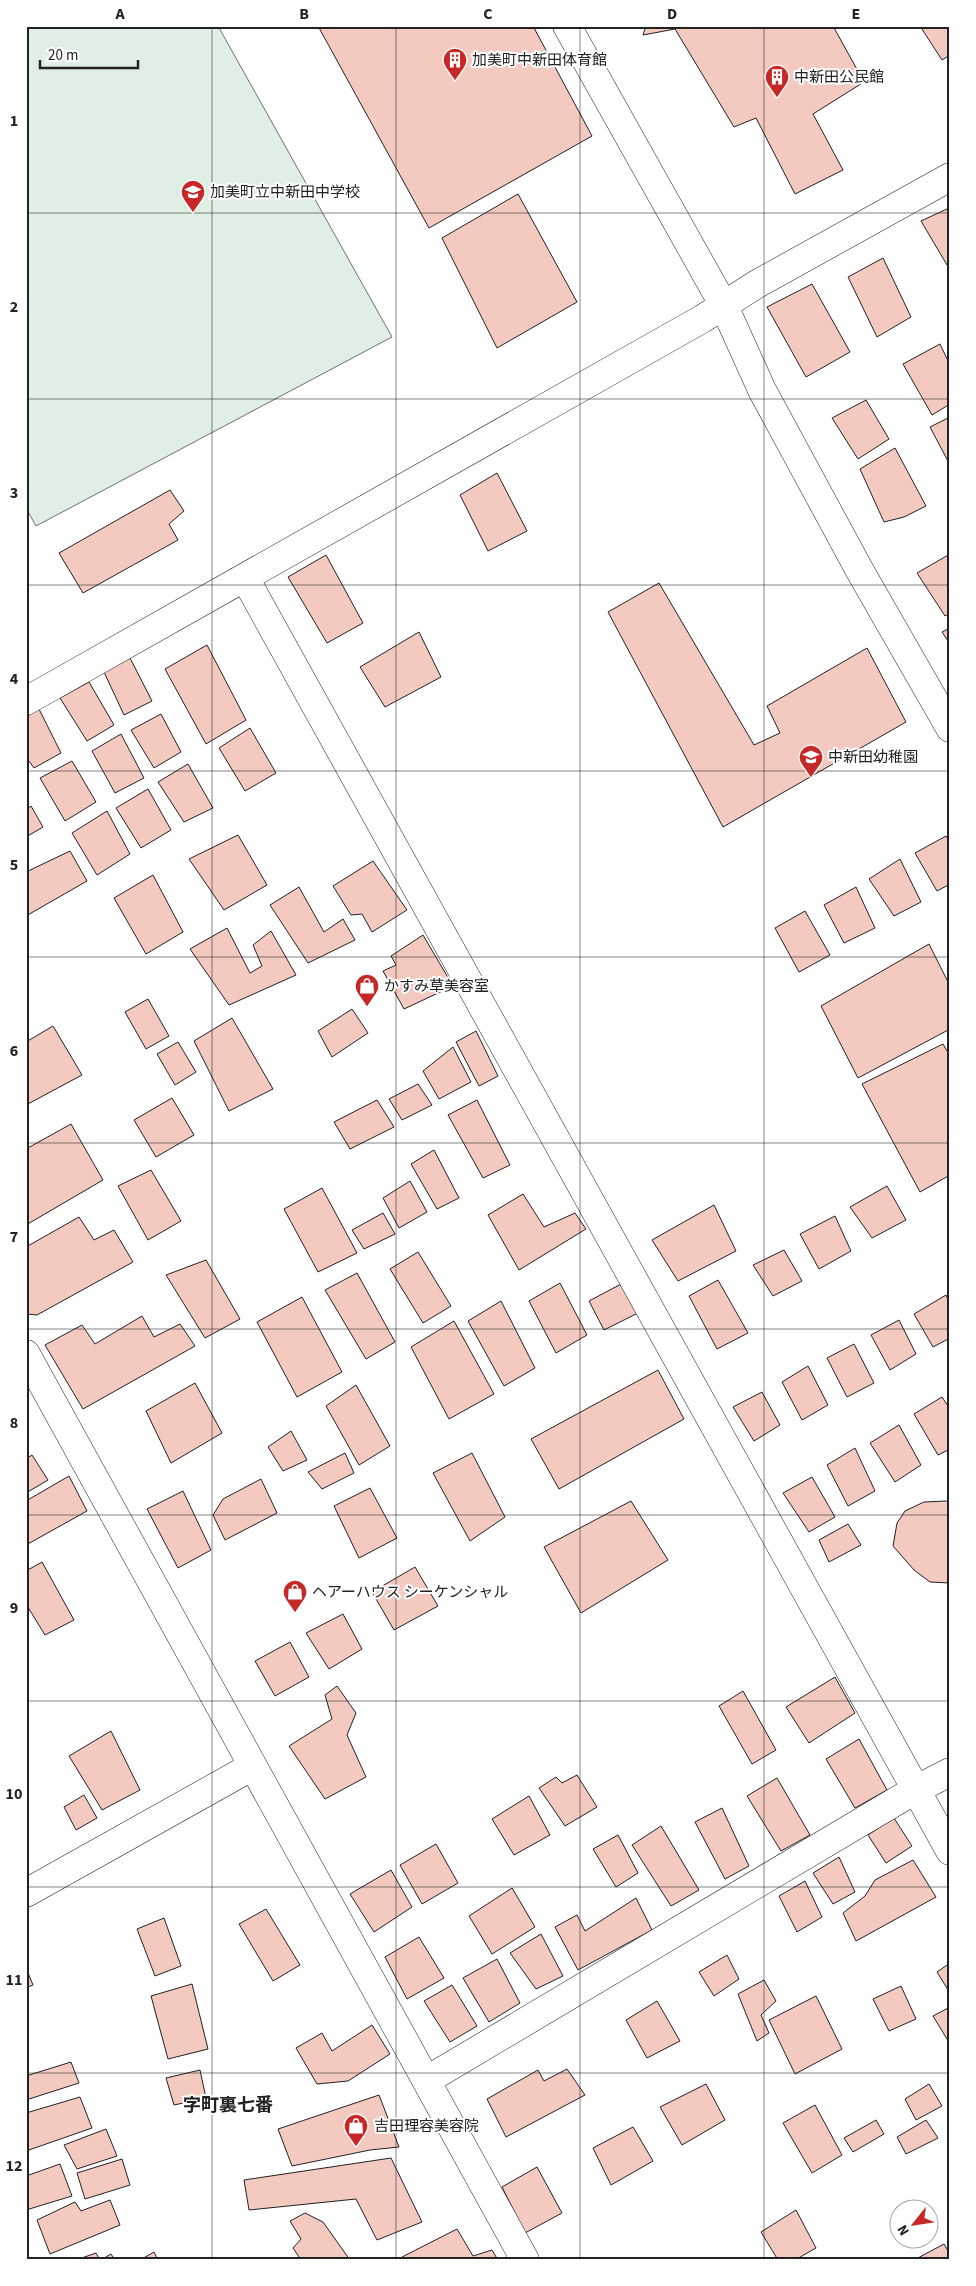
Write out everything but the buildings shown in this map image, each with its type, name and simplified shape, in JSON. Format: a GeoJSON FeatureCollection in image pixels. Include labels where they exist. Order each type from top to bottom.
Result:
{"type":"FeatureCollection","features":[{"type":"Feature","properties":{"kind":"street"},"geometry":{"type":"LineString","coordinates":[[567,26],[724,306],[762,390],[860,571],[950,728]]}},
{"type":"Feature","properties":{"kind":"street"},"geometry":{"type":"LineString","coordinates":[[26,702],[724,306],[757,284],[950,177]]}},
{"type":"Feature","properties":{"kind":"street"},"geometry":{"type":"LineString","coordinates":[[245,578],[950,1851]]}},
{"type":"Feature","properties":{"kind":"street"},"geometry":{"type":"LineString","coordinates":[[26,1354],[525,2260]]}},
{"type":"Feature","properties":{"kind":"street"},"geometry":{"type":"LineString","coordinates":[[26,1892],[253,1766]]}},
{"type":"Feature","properties":{"kind":"street"},"geometry":{"type":"LineString","coordinates":[[426,2080],[915,1790],[950,1772]]}},
{"type":"Feature","properties":{"kind":"green space","name":"加美町立中新田中学校"},"geometry":{"type":"Polygon","coordinates":[[[26,26],[218,26],[392,337],[36,526],[26,508],[26,26]]]}},
{"type":"Feature","properties":{"kind":"place","name":"加美町中新田体育館"},"geometry":{"type":"Point","coordinates":[455,81]}},
{"type":"Feature","properties":{"kind":"place","name":"中新田公民館"},"geometry":{"type":"Point","coordinates":[777,98]}},
{"type":"Feature","properties":{"kind":"place","name":"加美町立中新田中学校"},"geometry":{"type":"Point","coordinates":[193,213]}},
{"type":"Feature","properties":{"kind":"place","name":"中新田幼稚園"},"geometry":{"type":"Point","coordinates":[811,778]}},
{"type":"Feature","properties":{"kind":"place","name":"かすみ草美容室"},"geometry":{"type":"Point","coordinates":[367,1007]}},
{"type":"Feature","properties":{"kind":"place","name":"ヘアーハウス シーケンシャル"},"geometry":{"type":"Point","coordinates":[295,1613]}},
{"type":"Feature","properties":{"kind":"place","name":"吉田理容美容院"},"geometry":{"type":"Point","coordinates":[356,2147]}},
{"type":"Feature","properties":{"kind":"district","name":"字町裏七番"},"geometry":{"type":"Point","coordinates":[228,2105]}}]}
